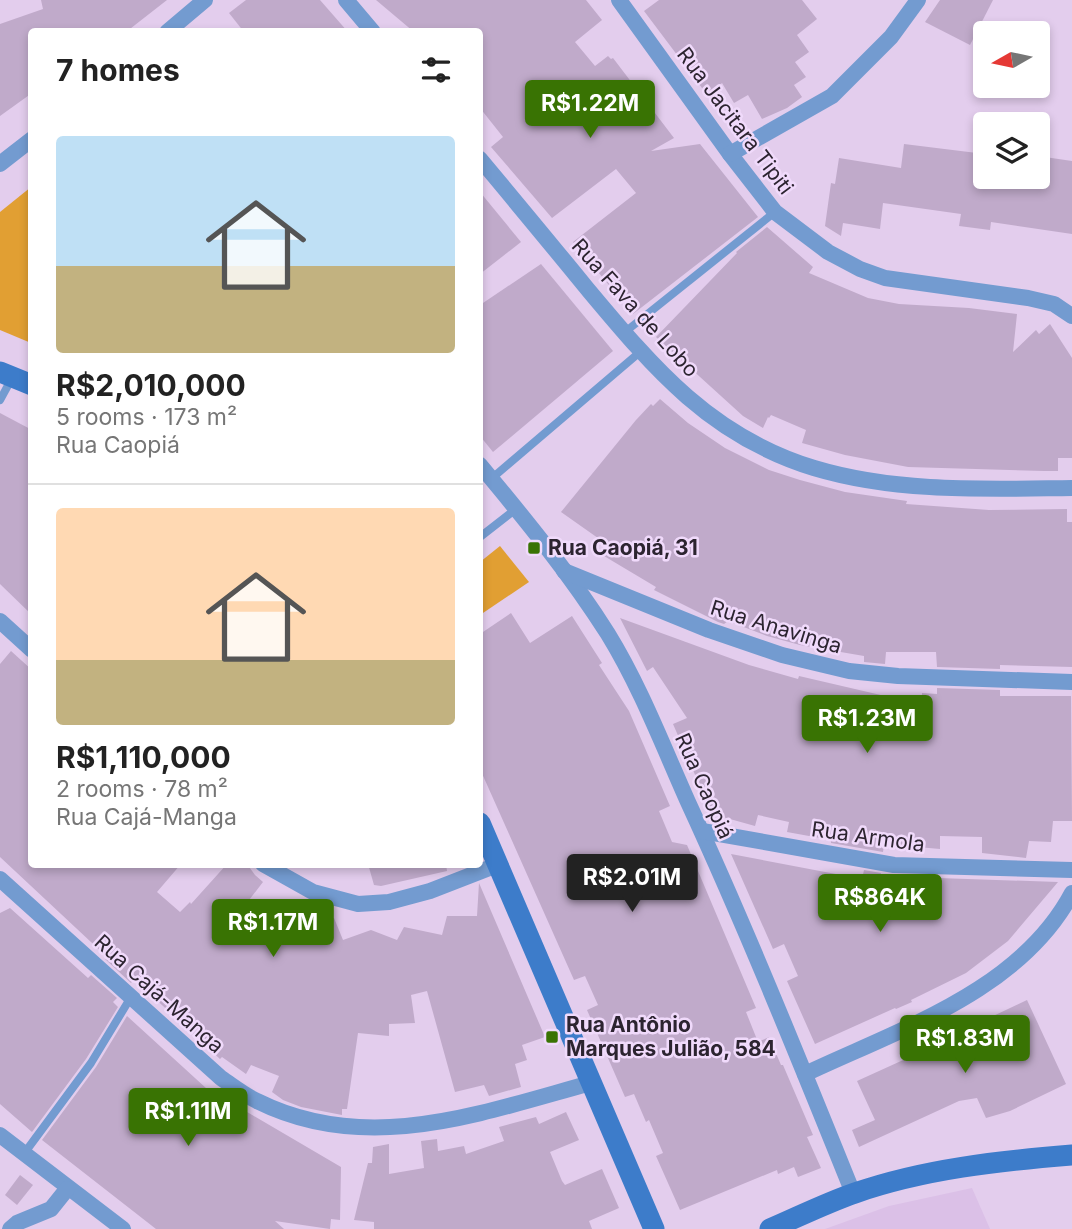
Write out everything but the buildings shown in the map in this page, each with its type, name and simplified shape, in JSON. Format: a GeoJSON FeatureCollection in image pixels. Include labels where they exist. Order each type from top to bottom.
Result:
{"type":"FeatureCollection","features":[{"type":"Feature","properties":{"kind":"street"},"geometry":{"type":"LineString","coordinates":[[172,28],[205,0]]}},
{"type":"Feature","properties":{"kind":"street"},"geometry":{"type":"LineString","coordinates":[[346,0],[370,28]]}},
{"type":"Feature","properties":{"kind":"street","name":"Rua Jacitara Tipiti"},"geometry":{"type":"LineString","coordinates":[[619,0],[775,212],[828,252],[860,269],[885,278],[1028,298],[1054,304],[1072,316]]}},
{"type":"Feature","properties":{"kind":"street"},"geometry":{"type":"LineString","coordinates":[[730,154],[832,96],[891,37],[918,0]]}},
{"type":"Feature","properties":{"kind":"street"},"geometry":{"type":"LineString","coordinates":[[0,164],[28,142]]}},
{"type":"Feature","properties":{"kind":"street","name":"Rua Fava de Lobo"},"geometry":{"type":"LineString","coordinates":[[483,163],[640,352],[678,390],[716,419],[760,447],[814,468],[876,481],[940,489],[1072,488]]}},
{"type":"Feature","properties":{"kind":"street","name":"Rua Caopiá"},"geometry":{"type":"LineString","coordinates":[[483,469],[563,570],[608,635],[639,693],[702,831],[853,1193]]}},
{"type":"Feature","properties":{"kind":"street","name":"Rua Anavinga"},"geometry":{"type":"LineString","coordinates":[[563,570],[709,631],[782,655],[849,671],[898,676],[1072,682]]}},
{"type":"Feature","properties":{"kind":"street"},"geometry":{"type":"LineString","coordinates":[[0,621],[28,646]]}},
{"type":"Feature","properties":{"kind":"street"},"geometry":{"type":"LineString","coordinates":[[483,831],[654,1229]]}},
{"type":"Feature","properties":{"kind":"street","name":"Rua Armola"},"geometry":{"type":"LineString","coordinates":[[702,831],[894,865],[1072,870]]}},
{"type":"Feature","properties":{"kind":"street"},"geometry":{"type":"LineString","coordinates":[[270,868],[313,892],[358,904],[389,902],[430,891],[497,865]]}},
{"type":"Feature","properties":{"kind":"street","name":"Rua Cajá-Manga"},"geometry":{"type":"LineString","coordinates":[[0,879],[221,1078],[257,1101],[307,1120],[364,1129],[424,1126],[592,1083]]}},
{"type":"Feature","properties":{"kind":"street"},"geometry":{"type":"LineString","coordinates":[[805,1074],[954,1004],[992,981],[1034,945],[1064,909],[1072,893]]}},
{"type":"Feature","properties":{"kind":"street"},"geometry":{"type":"LineString","coordinates":[[0,1135],[67,1189],[123,1229]]}},
{"type":"Feature","properties":{"kind":"street"},"geometry":{"type":"LineString","coordinates":[[770,1229],[853,1193],[942,1171],[1010,1160],[1072,1156]]}},
{"type":"Feature","properties":{"kind":"street"},"geometry":{"type":"LineString","coordinates":[[10,1229],[17,1223],[51,1209],[67,1189]]}},
{"type":"Feature","properties":{"kind":"lane"},"geometry":{"type":"LineString","coordinates":[[624,333],[775,212]]}},
{"type":"Feature","properties":{"kind":"lane"},"geometry":{"type":"LineString","coordinates":[[491,479],[640,352]]}},
{"type":"Feature","properties":{"kind":"lane"},"geometry":{"type":"LineString","coordinates":[[0,400],[15,378]]}},
{"type":"Feature","properties":{"kind":"lane"},"geometry":{"type":"LineString","coordinates":[[483,535],[516,509]]}},
{"type":"Feature","properties":{"kind":"lane"},"geometry":{"type":"LineString","coordinates":[[23,1155],[91,1063],[131,997]]}},
{"type":"Feature","properties":{"kind":"shaded area"},"geometry":{"type":"Polygon","coordinates":[[[28,189],[28,342],[0,330],[0,212],[28,189]]]}},
{"type":"Feature","properties":{"kind":"shaded area"},"geometry":{"type":"Polygon","coordinates":[[[500,546],[529,582],[483,613],[483,560],[500,546]]]}},
{"type":"Feature","properties":{"kind":"shaded area"},"geometry":{"type":"Polygon","coordinates":[[[972,1188],[990,1229],[825,1229],[889,1206],[972,1188]]]}},
{"type":"Feature","properties":{"kind":"place","name":"Rua Caopiá, 31"},"geometry":{"type":"Point","coordinates":[534,548]}},
{"type":"Feature","properties":{"kind":"place","name":"Rua Antônio Marques Julião, 584"},"geometry":{"type":"Point","coordinates":[552,1037]}}]}
